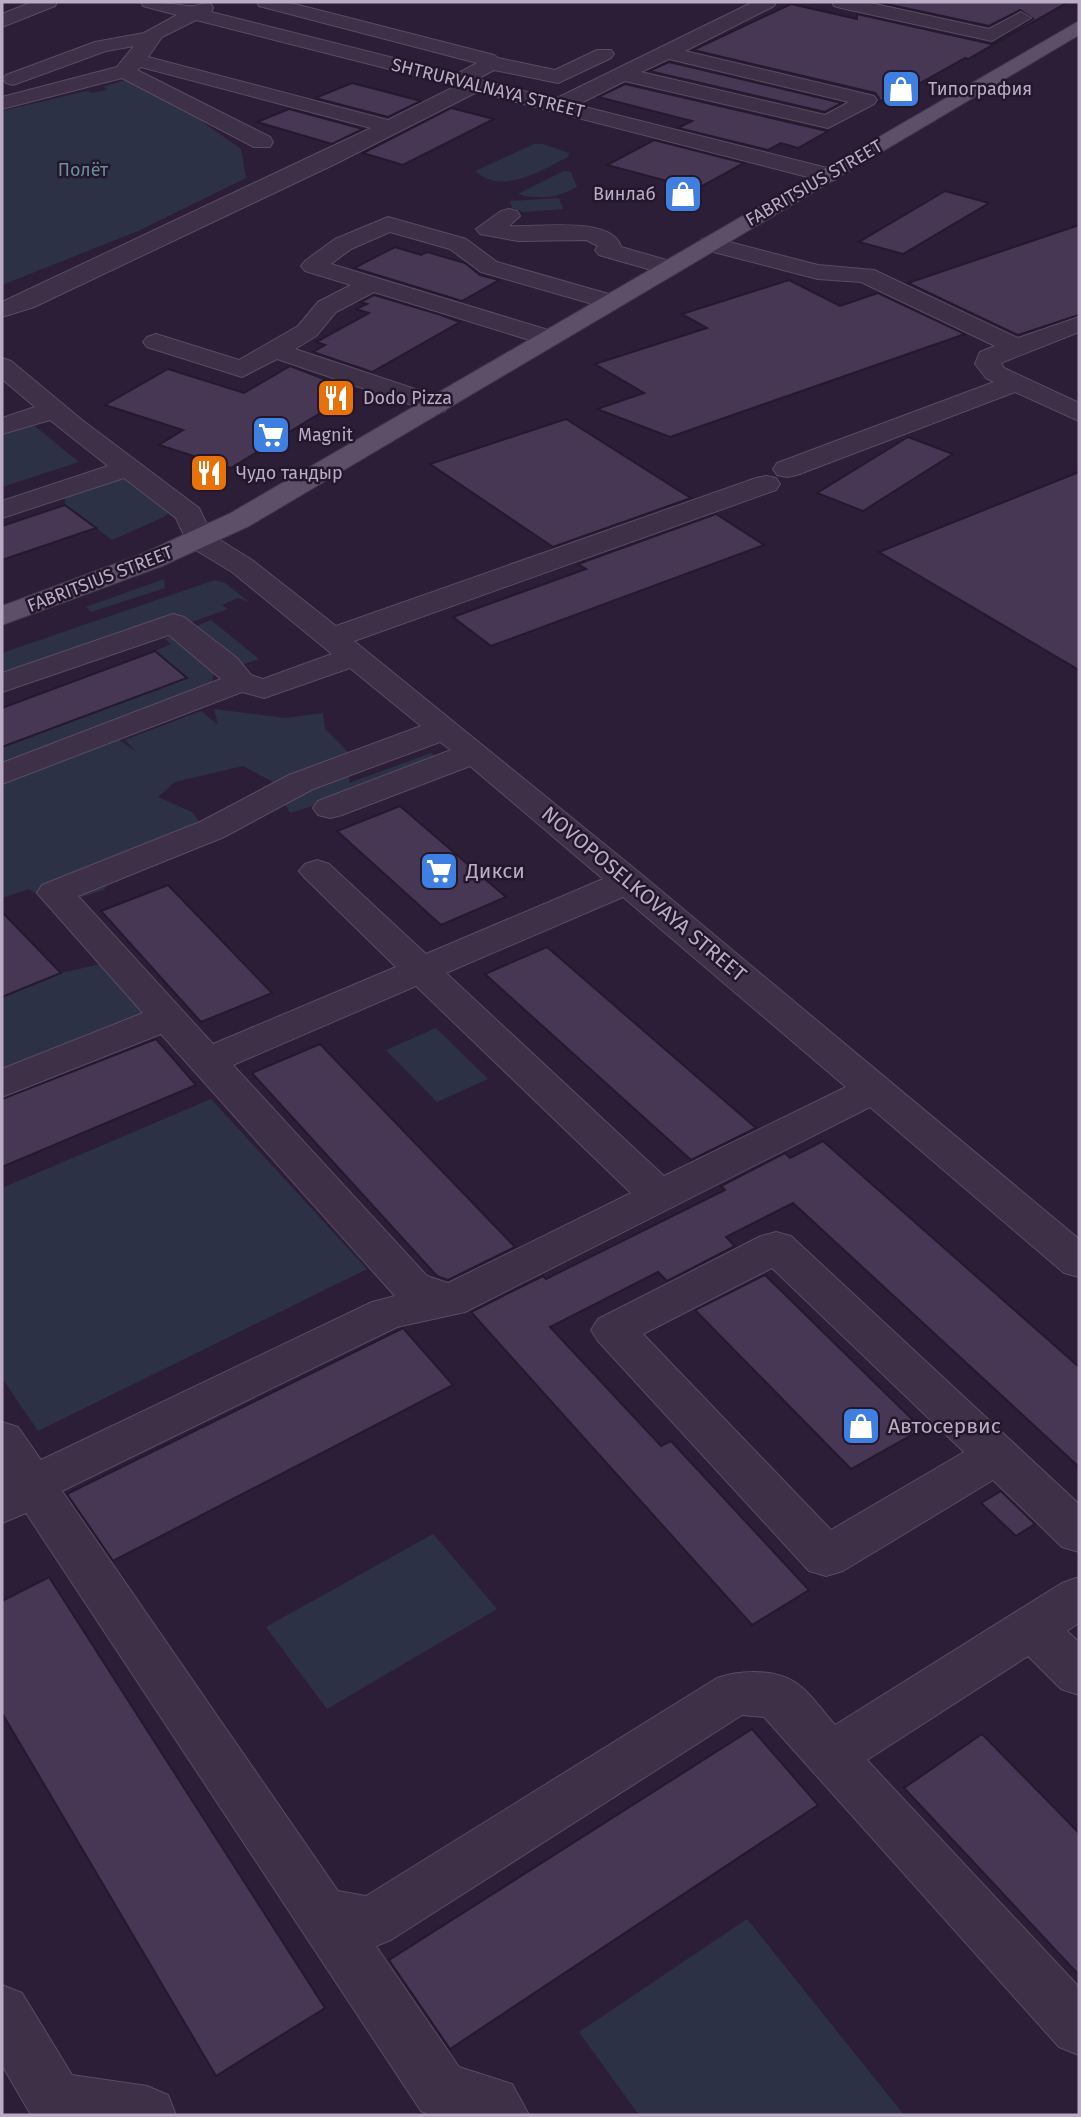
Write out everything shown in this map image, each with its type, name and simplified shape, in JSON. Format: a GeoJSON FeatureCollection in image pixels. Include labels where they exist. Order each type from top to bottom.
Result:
{"type":"FeatureCollection","features":[{"type":"Feature","properties":{"kind":"main road","name":"FABRITSIUS STREET"},"geometry":{"type":"LineString","coordinates":[[2,616],[100,581],[198,540],[300,486],[1079,27]]}},
{"type":"Feature","properties":{"kind":"street"},"geometry":{"type":"LineString","coordinates":[[2,21],[48,2]]}},
{"type":"Feature","properties":{"kind":"street","name":"SHTRURVALNAYA STREET"},"geometry":{"type":"LineString","coordinates":[[150,2],[827,175]]}},
{"type":"Feature","properties":{"kind":"street"},"geometry":{"type":"LineString","coordinates":[[2,83],[102,46],[148,38],[218,2]]}},
{"type":"Feature","properties":{"kind":"street"},"geometry":{"type":"LineString","coordinates":[[266,2],[487,59],[491,63],[558,77],[615,48]]}},
{"type":"Feature","properties":{"kind":"street"},"geometry":{"type":"LineString","coordinates":[[558,106],[767,2]]}},
{"type":"Feature","properties":{"kind":"street"},"geometry":{"type":"LineString","coordinates":[[841,2],[992,35],[1021,18],[996,13]]}},
{"type":"Feature","properties":{"kind":"street"},"geometry":{"type":"LineString","coordinates":[[106,33],[172,7]]}},
{"type":"Feature","properties":{"kind":"street"},"geometry":{"type":"LineString","coordinates":[[131,66],[148,38]]}},
{"type":"Feature","properties":{"kind":"street"},"geometry":{"type":"LineString","coordinates":[[531,70],[582,46],[615,48],[647,62]]}},
{"type":"Feature","properties":{"kind":"street"},"geometry":{"type":"LineString","coordinates":[[623,74],[828,122],[867,100],[666,52]]}},
{"type":"Feature","properties":{"kind":"street"},"geometry":{"type":"LineString","coordinates":[[2,310],[25,302],[390,127],[467,83],[491,63]]}},
{"type":"Feature","properties":{"kind":"street"},"geometry":{"type":"LineString","coordinates":[[131,66],[262,142]]}},
{"type":"Feature","properties":{"kind":"street"},"geometry":{"type":"LineString","coordinates":[[2,103],[70,87],[131,66],[390,127]]}},
{"type":"Feature","properties":{"kind":"street"},"geometry":{"type":"LineString","coordinates":[[27,74],[70,87]]}},
{"type":"Feature","properties":{"kind":"street"},"geometry":{"type":"LineString","coordinates":[[509,216],[488,229],[511,236],[588,232],[607,241],[610,245],[607,250],[668,268]]}},
{"type":"Feature","properties":{"kind":"street"},"geometry":{"type":"LineString","coordinates":[[549,338],[313,266],[343,244],[388,224],[458,244],[489,267],[610,302]]}},
{"type":"Feature","properties":{"kind":"street"},"geometry":{"type":"LineString","coordinates":[[710,244],[818,272],[866,275],[1017,347]]}},
{"type":"Feature","properties":{"kind":"street"},"geometry":{"type":"LineString","coordinates":[[156,342],[242,369],[307,331],[327,307],[372,284]]}},
{"type":"Feature","properties":{"kind":"street"},"geometry":{"type":"LineString","coordinates":[[1079,324],[989,357],[988,364],[995,373],[1079,413]]}},
{"type":"Feature","properties":{"kind":"street"},"geometry":{"type":"LineString","coordinates":[[274,350],[436,405]]}},
{"type":"Feature","properties":{"kind":"street"},"geometry":{"type":"LineString","coordinates":[[2,366],[54,410],[189,514],[198,540]]}},
{"type":"Feature","properties":{"kind":"street"},"geometry":{"type":"LineString","coordinates":[[2,683],[173,622],[226,665],[240,682],[264,689],[343,647],[1016,383]]}},
{"type":"Feature","properties":{"kind":"street"},"geometry":{"type":"LineString","coordinates":[[2,426],[54,410]]}},
{"type":"Feature","properties":{"kind":"street"},"geometry":{"type":"LineString","coordinates":[[2,510],[128,468]]}},
{"type":"Feature","properties":{"kind":"street","name":"NOVOPOSELKOVAYA STREET"},"geometry":{"type":"LineString","coordinates":[[198,540],[242,566],[474,753],[1079,1262]]}},
{"type":"Feature","properties":{"kind":"street"},"geometry":{"type":"LineString","coordinates":[[2,774],[240,682]]}},
{"type":"Feature","properties":{"kind":"street"},"geometry":{"type":"LineString","coordinates":[[444,729],[302,782],[215,828],[55,893],[412,1287],[450,1301]]}},
{"type":"Feature","properties":{"kind":"street"},"geometry":{"type":"LineString","coordinates":[[330,808],[474,753]]}},
{"type":"Feature","properties":{"kind":"street"},"geometry":{"type":"LineString","coordinates":[[317,871],[660,1196]]}},
{"type":"Feature","properties":{"kind":"street"},"geometry":{"type":"LineString","coordinates":[[208,1060],[629,881]]}},
{"type":"Feature","properties":{"kind":"street"},"geometry":{"type":"LineString","coordinates":[[2,1084],[169,1017]]}},
{"type":"Feature","properties":{"kind":"street"},"geometry":{"type":"LineString","coordinates":[[17,1494],[387,1313],[450,1301],[875,1088]]}},
{"type":"Feature","properties":{"kind":"street"},"geometry":{"type":"LineString","coordinates":[[996,1455],[826,1557],[613,1330],[776,1247],[1079,1533]]}},
{"type":"Feature","properties":{"kind":"street"},"geometry":{"type":"LineString","coordinates":[[2,1440],[17,1494],[322,1914],[441,2091],[492,2104],[500,2115]]}},
{"type":"Feature","properties":{"kind":"street"},"geometry":{"type":"LineString","coordinates":[[830,1756],[1079,1597]]}},
{"type":"Feature","properties":{"kind":"street"},"geometry":{"type":"LineString","coordinates":[[1032,1628],[1079,1674]]}},
{"type":"Feature","properties":{"kind":"street"},"geometry":{"type":"LineString","coordinates":[[322,1914],[372,1922],[735,1693],[777,1697],[1079,2028]]}},
{"type":"Feature","properties":{"kind":"street"},"geometry":{"type":"LineString","coordinates":[[2,2012],[55,2101],[147,2115]]}},
{"type":"Feature","properties":{"kind":"green space","name":"Полёт"},"geometry":{"type":"Polygon","coordinates":[[[125,80],[200,120],[241,149],[246,178],[138,231],[2,285],[2,111],[87,91],[92,93],[107,90],[103,87],[125,80]]]}},
{"type":"Feature","properties":{"kind":"green space"},"geometry":{"type":"Polygon","coordinates":[[[534,144],[543,144],[569,153],[568,157],[534,174],[510,181],[486,178],[475,171],[534,144]]]}},
{"type":"Feature","properties":{"kind":"green space"},"geometry":{"type":"Polygon","coordinates":[[[564,171],[571,172],[577,187],[548,197],[518,194],[564,171]]]}},
{"type":"Feature","properties":{"kind":"green space"},"geometry":{"type":"Polygon","coordinates":[[[559,198],[563,209],[524,212],[512,208],[510,201],[559,198]]]}},
{"type":"Feature","properties":{"kind":"green space"},"geometry":{"type":"Polygon","coordinates":[[[32,424],[79,462],[2,487],[2,433],[32,424]]]}},
{"type":"Feature","properties":{"kind":"green space"},"geometry":{"type":"Polygon","coordinates":[[[119,479],[127,480],[170,511],[164,517],[112,540],[65,505],[65,494],[119,479]]]}},
{"type":"Feature","properties":{"kind":"green space"},"geometry":{"type":"Polygon","coordinates":[[[164,579],[165,588],[91,612],[86,607],[164,579]]]}},
{"type":"Feature","properties":{"kind":"green space"},"geometry":{"type":"Polygon","coordinates":[[[215,580],[225,583],[249,602],[238,598],[222,605],[228,609],[189,623],[178,614],[2,678],[2,653],[215,580]]]}},
{"type":"Feature","properties":{"kind":"green space"},"geometry":{"type":"Polygon","coordinates":[[[211,620],[259,659],[241,665],[194,627],[211,620]]]}},
{"type":"Feature","properties":{"kind":"green space"},"geometry":{"type":"Polygon","coordinates":[[[175,634],[214,668],[212,684],[207,688],[2,767],[2,747],[186,678],[155,651],[171,644],[165,639],[175,634]]]}},
{"type":"Feature","properties":{"kind":"green space"},"geometry":{"type":"Polygon","coordinates":[[[214,709],[285,718],[323,713],[325,729],[350,754],[349,783],[431,753],[435,756],[349,788],[349,794],[290,813],[273,782],[243,766],[175,782],[158,797],[192,812],[202,825],[126,854],[104,890],[54,906],[29,889],[2,898],[2,782],[116,738],[138,753],[125,740],[201,711],[218,725],[214,709]]]}},
{"type":"Feature","properties":{"kind":"green space"},"geometry":{"type":"Polygon","coordinates":[[[105,963],[150,1017],[2,1076],[2,997],[61,973],[105,963]]]}},
{"type":"Feature","properties":{"kind":"green space"},"geometry":{"type":"Polygon","coordinates":[[[436,1028],[488,1079],[437,1102],[386,1050],[436,1028]]]}},
{"type":"Feature","properties":{"kind":"green space"},"geometry":{"type":"Polygon","coordinates":[[[211,1099],[367,1269],[38,1431],[2,1378],[2,1188],[211,1099]]]}},
{"type":"Feature","properties":{"kind":"green space"},"geometry":{"type":"Polygon","coordinates":[[[433,1534],[497,1609],[327,1709],[266,1627],[433,1534]]]}},
{"type":"Feature","properties":{"kind":"green space"},"geometry":{"type":"Polygon","coordinates":[[[747,1919],[904,2115],[639,2115],[579,2032],[747,1919]]]}},
{"type":"Feature","properties":{"kind":"building"},"geometry":{"type":"Polygon","coordinates":[[[877,2],[1068,2],[968,59],[965,58],[895,97],[890,96],[878,102],[879,98],[875,93],[693,50],[791,4],[857,19],[857,14],[991,44],[1033,19],[1020,10],[989,26],[877,2]]]}},
{"type":"Feature","properties":{"kind":"building"},"geometry":{"type":"Polygon","coordinates":[[[669,62],[842,103],[825,112],[649,71],[669,62]]]}},
{"type":"Feature","properties":{"kind":"building"},"geometry":{"type":"Polygon","coordinates":[[[352,83],[421,101],[388,117],[315,98],[352,83]]]}},
{"type":"Feature","properties":{"kind":"building"},"geometry":{"type":"Polygon","coordinates":[[[625,84],[830,130],[798,148],[781,143],[768,150],[678,128],[692,121],[598,97],[625,84]]]}},
{"type":"Feature","properties":{"kind":"building"},"geometry":{"type":"Polygon","coordinates":[[[451,108],[494,119],[403,165],[363,153],[451,108]]]}},
{"type":"Feature","properties":{"kind":"building"},"geometry":{"type":"Polygon","coordinates":[[[289,109],[363,129],[332,144],[257,122],[289,109]]]}},
{"type":"Feature","properties":{"kind":"building"},"geometry":{"type":"Polygon","coordinates":[[[654,140],[744,163],[697,189],[607,165],[654,140]]]}},
{"type":"Feature","properties":{"kind":"building"},"geometry":{"type":"Polygon","coordinates":[[[945,191],[989,203],[903,254],[859,242],[945,191]]]}},
{"type":"Feature","properties":{"kind":"building"},"geometry":{"type":"Polygon","coordinates":[[[1079,225],[1079,315],[1018,335],[908,283],[1079,225]]]}},
{"type":"Feature","properties":{"kind":"building"},"geometry":{"type":"Polygon","coordinates":[[[395,247],[421,255],[427,252],[465,263],[480,275],[499,280],[462,301],[354,268],[395,247]]]}},
{"type":"Feature","properties":{"kind":"building"},"geometry":{"type":"Polygon","coordinates":[[[789,280],[840,306],[878,293],[965,334],[670,437],[597,409],[644,393],[595,364],[707,328],[682,314],[789,280]]]}},
{"type":"Feature","properties":{"kind":"building"},"geometry":{"type":"Polygon","coordinates":[[[374,295],[460,322],[372,372],[313,352],[325,345],[316,342],[369,313],[356,309],[367,304],[360,302],[374,295]]]}},
{"type":"Feature","properties":{"kind":"building"},"geometry":{"type":"Polygon","coordinates":[[[290,366],[356,391],[231,468],[159,445],[183,430],[105,405],[168,369],[244,393],[290,366]]]}},
{"type":"Feature","properties":{"kind":"building"},"geometry":{"type":"Polygon","coordinates":[[[566,419],[691,498],[553,547],[430,464],[566,419]]]}},
{"type":"Feature","properties":{"kind":"building"},"geometry":{"type":"Polygon","coordinates":[[[908,437],[953,454],[863,511],[817,493],[908,437]]]}},
{"type":"Feature","properties":{"kind":"building"},"geometry":{"type":"Polygon","coordinates":[[[1079,472],[1079,670],[879,552],[1079,472]]]}},
{"type":"Feature","properties":{"kind":"building"},"geometry":{"type":"Polygon","coordinates":[[[65,505],[96,528],[2,560],[2,526],[65,505]]]}},
{"type":"Feature","properties":{"kind":"building"},"geometry":{"type":"Polygon","coordinates":[[[716,514],[764,545],[491,646],[453,617],[586,569],[578,564],[716,514]]]}},
{"type":"Feature","properties":{"kind":"building"},"geometry":{"type":"Polygon","coordinates":[[[155,651],[187,678],[2,747],[2,708],[155,651]]]}},
{"type":"Feature","properties":{"kind":"building"},"geometry":{"type":"Polygon","coordinates":[[[400,806],[506,897],[441,925],[337,831],[400,806]]]}},
{"type":"Feature","properties":{"kind":"building"},"geometry":{"type":"Polygon","coordinates":[[[168,885],[272,993],[201,1022],[101,911],[168,885]]]}},
{"type":"Feature","properties":{"kind":"building"},"geometry":{"type":"Polygon","coordinates":[[[2,912],[61,973],[2,997],[2,912]]]}},
{"type":"Feature","properties":{"kind":"building"},"geometry":{"type":"Polygon","coordinates":[[[547,947],[756,1128],[691,1160],[485,974],[547,947]]]}},
{"type":"Feature","properties":{"kind":"building"},"geometry":{"type":"Polygon","coordinates":[[[156,1039],[196,1085],[2,1167],[2,1099],[156,1039]]]}},
{"type":"Feature","properties":{"kind":"building"},"geometry":{"type":"Polygon","coordinates":[[[320,1044],[515,1247],[448,1280],[437,1276],[252,1073],[320,1044]]]}},
{"type":"Feature","properties":{"kind":"building"},"geometry":{"type":"Polygon","coordinates":[[[823,1141],[1079,1367],[1079,1467],[793,1203],[726,1237],[735,1246],[667,1281],[658,1272],[550,1327],[661,1446],[671,1441],[809,1590],[752,1625],[471,1312],[543,1276],[546,1279],[725,1190],[721,1186],[785,1153],[790,1158],[823,1141]]]}},
{"type":"Feature","properties":{"kind":"building"},"geometry":{"type":"Polygon","coordinates":[[[765,1275],[922,1429],[851,1469],[695,1310],[765,1275]]]}},
{"type":"Feature","properties":{"kind":"building"},"geometry":{"type":"Polygon","coordinates":[[[403,1328],[453,1385],[113,1561],[67,1494],[403,1328]]]}},
{"type":"Feature","properties":{"kind":"building"},"geometry":{"type":"Polygon","coordinates":[[[1001,1491],[1035,1524],[1016,1536],[981,1503],[1001,1491]]]}},
{"type":"Feature","properties":{"kind":"building"},"geometry":{"type":"Polygon","coordinates":[[[49,1577],[325,2008],[216,2076],[2,1713],[2,1601],[49,1577]]]}},
{"type":"Feature","properties":{"kind":"building"},"geometry":{"type":"Polygon","coordinates":[[[752,1729],[818,1805],[450,2049],[389,1960],[752,1729]]]}},
{"type":"Feature","properties":{"kind":"building"},"geometry":{"type":"Polygon","coordinates":[[[982,1734],[1079,1833],[1079,1975],[904,1788],[982,1734]]]}},
{"type":"Feature","properties":{"kind":"place","name":"Типография"},"geometry":{"type":"Point","coordinates":[901,89]}},
{"type":"Feature","properties":{"kind":"place","name":"Винлаб"},"geometry":{"type":"Point","coordinates":[683,194]}},
{"type":"Feature","properties":{"kind":"place","name":"Dodo Pizza"},"geometry":{"type":"Point","coordinates":[336,398]}},
{"type":"Feature","properties":{"kind":"place","name":"Magnit"},"geometry":{"type":"Point","coordinates":[271,435]}},
{"type":"Feature","properties":{"kind":"place","name":"Чудо тандыр"},"geometry":{"type":"Point","coordinates":[209,473]}},
{"type":"Feature","properties":{"kind":"place","name":"Дикси"},"geometry":{"type":"Point","coordinates":[439,871]}},
{"type":"Feature","properties":{"kind":"place","name":"Автосервис"},"geometry":{"type":"Point","coordinates":[861,1426]}}]}
